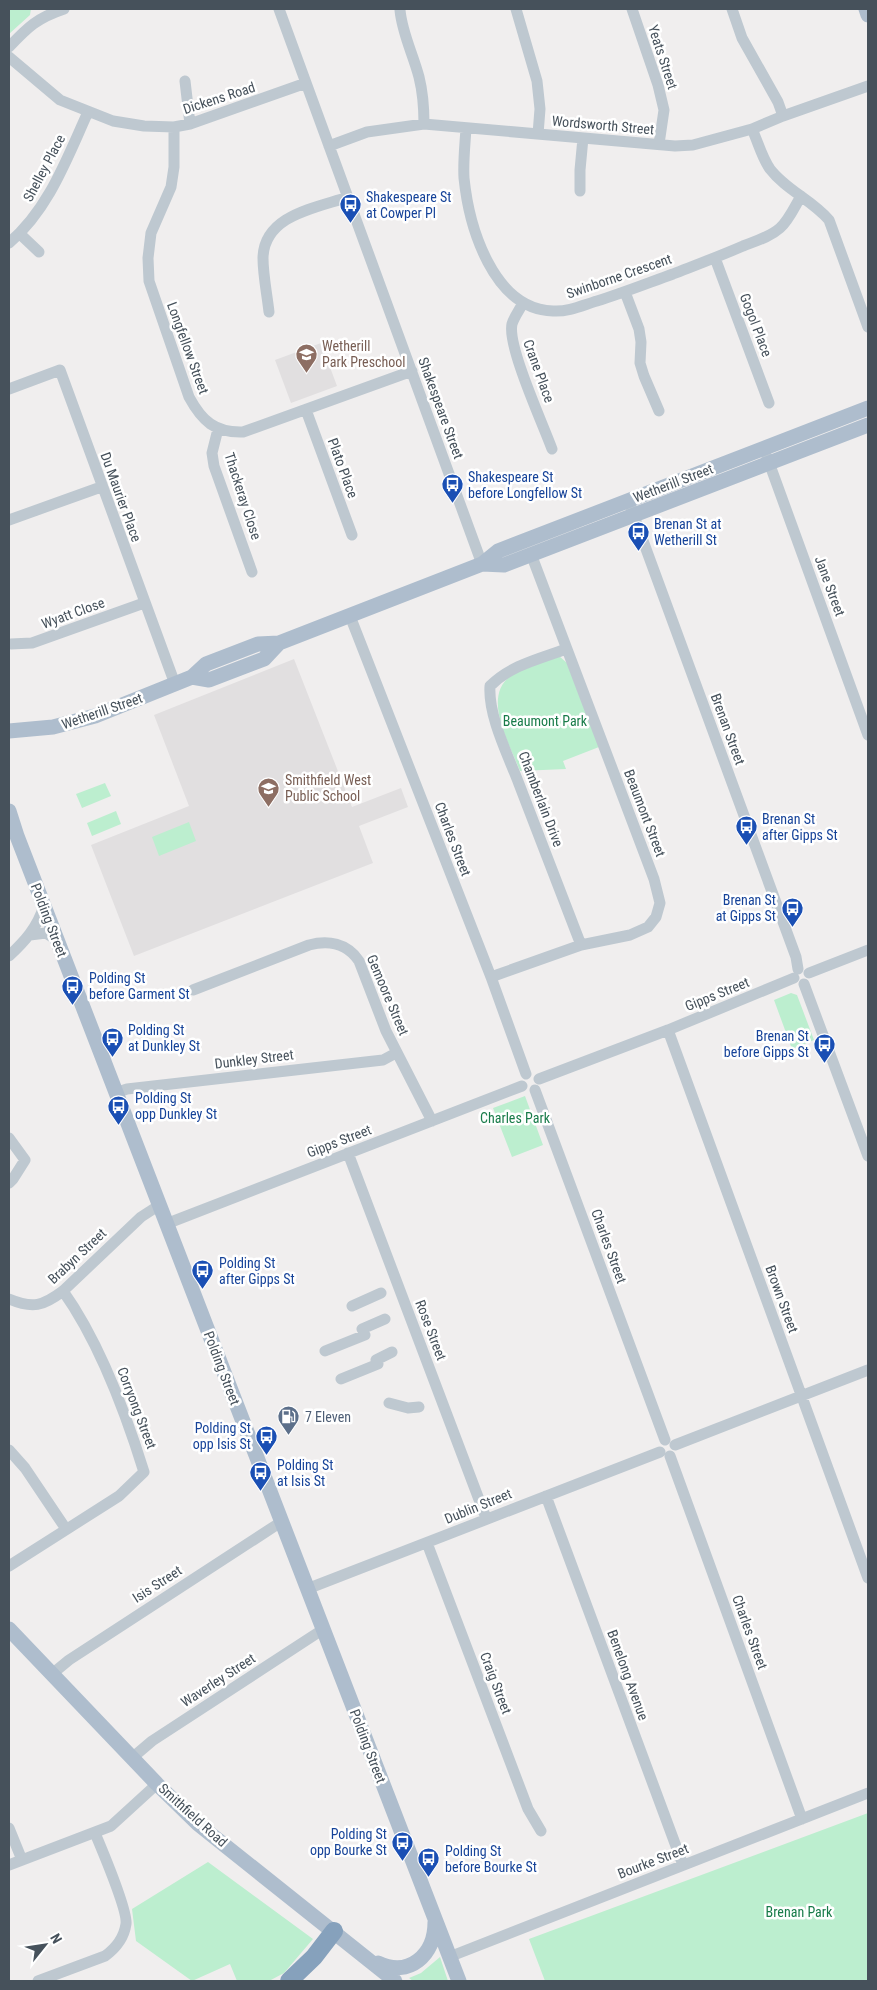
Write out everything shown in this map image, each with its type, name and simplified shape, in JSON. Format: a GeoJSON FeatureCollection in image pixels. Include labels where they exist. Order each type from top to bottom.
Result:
{"type":"FeatureCollection","features":[{"type":"Feature","properties":{"kind":"highway"},"geometry":{"type":"LineString","coordinates":[[289,1981],[314,1957],[334,1931]]}},
{"type":"Feature","properties":{"kind":"main road"},"geometry":{"type":"LineString","coordinates":[[866,9],[868,15]]}},
{"type":"Feature","properties":{"kind":"main road","name":"Wetherill Street"},"geometry":{"type":"LineString","coordinates":[[9,731],[52,727],[76,722],[192,677],[209,680],[264,659],[280,643],[482,564],[498,551],[868,408]]}},
{"type":"Feature","properties":{"kind":"main road","name":"Wetherill Street"},"geometry":{"type":"LineString","coordinates":[[482,564],[504,565],[868,425]]}},
{"type":"Feature","properties":{"kind":"main road","name":"Polding Street"},"geometry":{"type":"LineString","coordinates":[[9,811],[56,940],[158,1206],[459,1981]]}},
{"type":"Feature","properties":{"kind":"main road","name":"Smithfield Road"},"geometry":{"type":"LineString","coordinates":[[9,1629],[157,1784],[198,1824],[396,1981]]}},
{"type":"Feature","properties":{"kind":"main road"},"geometry":{"type":"LineString","coordinates":[[367,1958],[393,1969],[413,1964],[432,1944],[435,1933],[435,1918]]}},
{"type":"Feature","properties":{"kind":"street"},"geometry":{"type":"LineString","coordinates":[[9,47],[42,13],[64,9]]}},
{"type":"Feature","properties":{"kind":"street","name":"Shakespeare Street"},"geometry":{"type":"LineString","coordinates":[[279,9],[482,564]]}},
{"type":"Feature","properties":{"kind":"street"},"geometry":{"type":"LineString","coordinates":[[516,9],[537,81],[540,109],[538,134]]}},
{"type":"Feature","properties":{"kind":"street","name":"Yeats Street"},"geometry":{"type":"LineString","coordinates":[[632,9],[658,85],[664,110],[659,144]]}},
{"type":"Feature","properties":{"kind":"street"},"geometry":{"type":"LineString","coordinates":[[732,9],[742,38],[778,102],[783,116]]}},
{"type":"Feature","properties":{"kind":"street"},"geometry":{"type":"LineString","coordinates":[[400,10],[402,24],[423,94],[424,124]]}},
{"type":"Feature","properties":{"kind":"street","name":"Dickens Road"},"geometry":{"type":"LineString","coordinates":[[9,57],[60,100],[112,121],[144,126],[174,128],[190,124],[306,83]]}},
{"type":"Feature","properties":{"kind":"street"},"geometry":{"type":"LineString","coordinates":[[185,82],[190,124]]}},
{"type":"Feature","properties":{"kind":"street","name":"Wordsworth Street"},"geometry":{"type":"LineString","coordinates":[[329,146],[367,132],[424,124],[659,144],[693,145],[752,130],[783,116],[868,86]]}},
{"type":"Feature","properties":{"kind":"street","name":"Shelley Place"},"geometry":{"type":"LineString","coordinates":[[9,243],[20,234],[47,198],[88,112]]}},
{"type":"Feature","properties":{"kind":"street","name":"Longfellow Street"},"geometry":{"type":"LineString","coordinates":[[174,128],[174,167],[171,187],[151,233],[148,258],[149,282],[189,397],[197,411],[218,429]]}},
{"type":"Feature","properties":{"kind":"street","name":"Swinborne Crescent"},"geometry":{"type":"LineString","coordinates":[[466,128],[464,175],[467,200],[476,232],[490,267],[498,281],[523,303],[538,309],[569,310],[625,292],[770,235],[782,226],[802,196]]}},
{"type":"Feature","properties":{"kind":"street"},"geometry":{"type":"LineString","coordinates":[[752,130],[769,167],[778,178],[819,208],[829,220],[868,327]]}},
{"type":"Feature","properties":{"kind":"street"},"geometry":{"type":"LineString","coordinates":[[580,191],[583,138]]}},
{"type":"Feature","properties":{"kind":"street"},"geometry":{"type":"LineString","coordinates":[[269,312],[263,257],[266,240],[274,228],[288,218],[348,197]]}},
{"type":"Feature","properties":{"kind":"street"},"geometry":{"type":"LineString","coordinates":[[20,234],[39,252]]}},
{"type":"Feature","properties":{"kind":"street","name":"Gogol Place"},"geometry":{"type":"LineString","coordinates":[[715,258],[769,403]]}},
{"type":"Feature","properties":{"kind":"street"},"geometry":{"type":"LineString","coordinates":[[625,292],[639,329],[641,342],[640,363],[658,411]]}},
{"type":"Feature","properties":{"kind":"street","name":"Crane Place"},"geometry":{"type":"LineString","coordinates":[[523,303],[512,324],[511,338],[552,449]]}},
{"type":"Feature","properties":{"kind":"street","name":"Du Maurier Place"},"geometry":{"type":"LineString","coordinates":[[9,389],[60,370],[174,684]]}},
{"type":"Feature","properties":{"kind":"street"},"geometry":{"type":"LineString","coordinates":[[218,429],[230,432],[243,432],[412,371]]}},
{"type":"Feature","properties":{"kind":"street","name":"Plato Place"},"geometry":{"type":"LineString","coordinates":[[306,410],[352,535]]}},
{"type":"Feature","properties":{"kind":"street","name":"Thackeray Close"},"geometry":{"type":"LineString","coordinates":[[218,429],[212,453],[214,466],[252,572]]}},
{"type":"Feature","properties":{"kind":"street","name":"Jane Street"},"geometry":{"type":"LineString","coordinates":[[763,448],[868,735]]}},
{"type":"Feature","properties":{"kind":"street"},"geometry":{"type":"LineString","coordinates":[[9,520],[102,487]]}},
{"type":"Feature","properties":{"kind":"street","name":"Brenan Street"},"geometry":{"type":"LineString","coordinates":[[628,500],[796,957],[796,974]]}},
{"type":"Feature","properties":{"kind":"street","name":"Beaumont Street"},"geometry":{"type":"LineString","coordinates":[[491,977],[580,945],[640,932],[652,922],[660,903],[654,879],[531,554]]}},
{"type":"Feature","properties":{"kind":"street","name":"Wyatt Close"},"geometry":{"type":"LineString","coordinates":[[11,644],[32,643],[144,603]]}},
{"type":"Feature","properties":{"kind":"street","name":"Charles Street"},"geometry":{"type":"LineString","coordinates":[[350,616],[491,977],[526,1074]]}},
{"type":"Feature","properties":{"kind":"street","name":"Chamberlain Drive"},"geometry":{"type":"LineString","coordinates":[[566,649],[514,668],[502,675],[490,686],[490,696],[491,707],[508,755],[580,945]]}},
{"type":"Feature","properties":{"kind":"street"},"geometry":{"type":"LineString","coordinates":[[9,956],[30,935],[40,918],[44,906]]}},
{"type":"Feature","properties":{"kind":"street"},"geometry":{"type":"LineString","coordinates":[[30,935],[46,933],[56,940]]}},
{"type":"Feature","properties":{"kind":"street","name":"Gemoore Street"},"geometry":{"type":"LineString","coordinates":[[193,990],[308,945],[326,942],[335,943],[353,952],[359,961],[396,1053],[432,1121]]}},
{"type":"Feature","properties":{"kind":"street"},"geometry":{"type":"LineString","coordinates":[[809,973],[868,950]]}},
{"type":"Feature","properties":{"kind":"street"},"geometry":{"type":"LineString","coordinates":[[804,968],[809,973],[809,980],[804,984],[798,984],[796,974],[804,968]]}},
{"type":"Feature","properties":{"kind":"street","name":"Gipps Street"},"geometry":{"type":"LineString","coordinates":[[537,1084],[668,1030],[796,974]]}},
{"type":"Feature","properties":{"kind":"street"},"geometry":{"type":"LineString","coordinates":[[804,984],[868,1156]]}},
{"type":"Feature","properties":{"kind":"street","name":"Brown Street"},"geometry":{"type":"LineString","coordinates":[[668,1030],[868,1578]]}},
{"type":"Feature","properties":{"kind":"street","name":"Dunkley Street"},"geometry":{"type":"LineString","coordinates":[[115,1093],[127,1089],[382,1060],[396,1053]]}},
{"type":"Feature","properties":{"kind":"street"},"geometry":{"type":"LineString","coordinates":[[534,1073],[537,1084],[529,1091],[522,1086],[522,1078],[526,1074],[534,1073]]}},
{"type":"Feature","properties":{"kind":"street","name":"Charles Street"},"geometry":{"type":"LineString","coordinates":[[537,1084],[802,1819]]}},
{"type":"Feature","properties":{"kind":"street","name":"Gipps Street"},"geometry":{"type":"LineString","coordinates":[[166,1224],[522,1086]]}},
{"type":"Feature","properties":{"kind":"street"},"geometry":{"type":"LineString","coordinates":[[9,1138],[25,1160],[9,1183]]}},
{"type":"Feature","properties":{"kind":"street","name":"Rose Street"},"geometry":{"type":"LineString","coordinates":[[348,1153],[486,1518]]}},
{"type":"Feature","properties":{"kind":"street","name":"Brabyn Street"},"geometry":{"type":"LineString","coordinates":[[9,1299],[22,1305],[39,1305],[49,1301],[63,1291],[141,1217],[158,1206]]}},
{"type":"Feature","properties":{"kind":"street","name":"Corryong Street"},"geometry":{"type":"LineString","coordinates":[[9,1566],[119,1496],[144,1472],[136,1446],[104,1364],[63,1291]]}},
{"type":"Feature","properties":{"kind":"street"},"geometry":{"type":"LineString","coordinates":[[352,1306],[381,1293]]}},
{"type":"Feature","properties":{"kind":"street"},"geometry":{"type":"LineString","coordinates":[[325,1350],[364,1332],[385,1319]]}},
{"type":"Feature","properties":{"kind":"street"},"geometry":{"type":"LineString","coordinates":[[341,1379],[377,1362],[392,1352]]}},
{"type":"Feature","properties":{"kind":"street","name":"Dublin Street"},"geometry":{"type":"LineString","coordinates":[[307,1590],[486,1518],[868,1370]]}},
{"type":"Feature","properties":{"kind":"street"},"geometry":{"type":"LineString","coordinates":[[389,1403],[408,1408],[418,1407]]}},
{"type":"Feature","properties":{"kind":"street"},"geometry":{"type":"LineString","coordinates":[[9,1450],[25,1468],[66,1529]]}},
{"type":"Feature","properties":{"kind":"street","name":"Benelong Avenue"},"geometry":{"type":"LineString","coordinates":[[546,1496],[683,1865]]}},
{"type":"Feature","properties":{"kind":"street","name":"Isis Street"},"geometry":{"type":"LineString","coordinates":[[52,1674],[69,1660],[281,1522]]}},
{"type":"Feature","properties":{"kind":"street","name":"Craig Street"},"geometry":{"type":"LineString","coordinates":[[427,1543],[528,1809],[541,1831]]}},
{"type":"Feature","properties":{"kind":"street","name":"Waverley Street"},"geometry":{"type":"LineString","coordinates":[[132,1758],[152,1741],[322,1630]]}},
{"type":"Feature","properties":{"kind":"street"},"geometry":{"type":"LineString","coordinates":[[9,1865],[111,1826],[157,1784]]}},
{"type":"Feature","properties":{"kind":"street","name":"Bourke Street"},"geometry":{"type":"LineString","coordinates":[[449,1957],[868,1793]]}},
{"type":"Feature","properties":{"kind":"street"},"geometry":{"type":"LineString","coordinates":[[9,1828],[22,1860]]}},
{"type":"Feature","properties":{"kind":"street"},"geometry":{"type":"LineString","coordinates":[[38,1981],[105,1956],[114,1949],[124,1933],[126,1922],[123,1908],[95,1833]]}},
{"type":"Feature","properties":{"kind":"shaded area","name":"Wetherill Park Preschool"},"geometry":{"type":"Polygon","coordinates":[[[321,343],[337,386],[291,403],[275,360],[321,343]]]}},
{"type":"Feature","properties":{"kind":"shaded area","name":"Smithfield West Public School"},"geometry":{"type":"Polygon","coordinates":[[[294,659],[352,807],[401,788],[408,807],[359,826],[373,863],[134,956],[91,845],[189,806],[154,715],[294,659]]]}},
{"type":"Feature","properties":{"kind":"green space"},"geometry":{"type":"Polygon","coordinates":[[[9,9],[31,9],[30,15],[9,34],[9,9]]]}},
{"type":"Feature","properties":{"kind":"green space","name":"Beaumont Park"},"geometry":{"type":"Polygon","coordinates":[[[559,656],[567,663],[599,747],[563,761],[566,769],[520,771],[500,719],[499,693],[504,682],[515,673],[531,665],[559,656]]]}},
{"type":"Feature","properties":{"kind":"green space"},"geometry":{"type":"Polygon","coordinates":[[[105,783],[111,796],[82,808],[76,794],[105,783]]]}},
{"type":"Feature","properties":{"kind":"green space"},"geometry":{"type":"Polygon","coordinates":[[[116,811],[121,824],[92,836],[87,823],[116,811]]]}},
{"type":"Feature","properties":{"kind":"green space"},"geometry":{"type":"Polygon","coordinates":[[[189,822],[196,841],[159,856],[152,837],[189,822]]]}},
{"type":"Feature","properties":{"kind":"green space"},"geometry":{"type":"Polygon","coordinates":[[[791,993],[797,995],[814,1040],[792,1049],[774,1000],[791,993]]]}},
{"type":"Feature","properties":{"kind":"green space","name":"Charles Park"},"geometry":{"type":"Polygon","coordinates":[[[525,1096],[543,1145],[512,1157],[493,1108],[525,1096]]]}},
{"type":"Feature","properties":{"kind":"green space","name":"Brenan Park"},"geometry":{"type":"Polygon","coordinates":[[[868,1813],[868,1981],[545,1981],[529,1939],[868,1813]]]}},
{"type":"Feature","properties":{"kind":"green space"},"geometry":{"type":"Polygon","coordinates":[[[208,1862],[313,1939],[284,1973],[269,1981],[237,1981],[230,1964],[192,1981],[136,1941],[132,1909],[208,1862]]]}},
{"type":"Feature","properties":{"kind":"green space"},"geometry":{"type":"Polygon","coordinates":[[[440,1957],[448,1981],[413,1981],[409,1978],[421,1973],[440,1957]]]}},
{"type":"Feature","properties":{"kind":"place","name":"Shakespeare St at Cowper Pl"},"geometry":{"type":"Point","coordinates":[350,224]}},
{"type":"Feature","properties":{"kind":"place","name":"Wetherill Park Preschool"},"geometry":{"type":"Point","coordinates":[306,373]}},
{"type":"Feature","properties":{"kind":"place","name":"Shakespeare St before Longfellow St"},"geometry":{"type":"Point","coordinates":[452,504]}},
{"type":"Feature","properties":{"kind":"place","name":"Brenan St at Wetherill St"},"geometry":{"type":"Point","coordinates":[638,551]}},
{"type":"Feature","properties":{"kind":"place","name":"Smithfield West Public School"},"geometry":{"type":"Point","coordinates":[269,807]}},
{"type":"Feature","properties":{"kind":"place","name":"Brenan St after Gipps St"},"geometry":{"type":"Point","coordinates":[746,846]}},
{"type":"Feature","properties":{"kind":"place","name":"Brenan St at Gipps St"},"geometry":{"type":"Point","coordinates":[792,927]}},
{"type":"Feature","properties":{"kind":"place","name":"Polding St before Garment St"},"geometry":{"type":"Point","coordinates":[73,1005]}},
{"type":"Feature","properties":{"kind":"place","name":"Polding St at Dunkley St"},"geometry":{"type":"Point","coordinates":[112,1057]}},
{"type":"Feature","properties":{"kind":"place","name":"Brenan St before Gipps St"},"geometry":{"type":"Point","coordinates":[825,1063]}},
{"type":"Feature","properties":{"kind":"place","name":"Polding St opp Dunkley St"},"geometry":{"type":"Point","coordinates":[119,1125]}},
{"type":"Feature","properties":{"kind":"place","name":"Polding St after Gipps St"},"geometry":{"type":"Point","coordinates":[203,1290]}},
{"type":"Feature","properties":{"kind":"place","name":"7 Eleven"},"geometry":{"type":"Point","coordinates":[289,1436]}},
{"type":"Feature","properties":{"kind":"place","name":"Polding St opp Isis St"},"geometry":{"type":"Point","coordinates":[267,1455]}},
{"type":"Feature","properties":{"kind":"place","name":"Polding St at Isis St"},"geometry":{"type":"Point","coordinates":[261,1492]}},
{"type":"Feature","properties":{"kind":"place","name":"Polding St opp Bourke St"},"geometry":{"type":"Point","coordinates":[403,1861]}},
{"type":"Feature","properties":{"kind":"place","name":"Polding St before Bourke St"},"geometry":{"type":"Point","coordinates":[429,1878]}}]}
